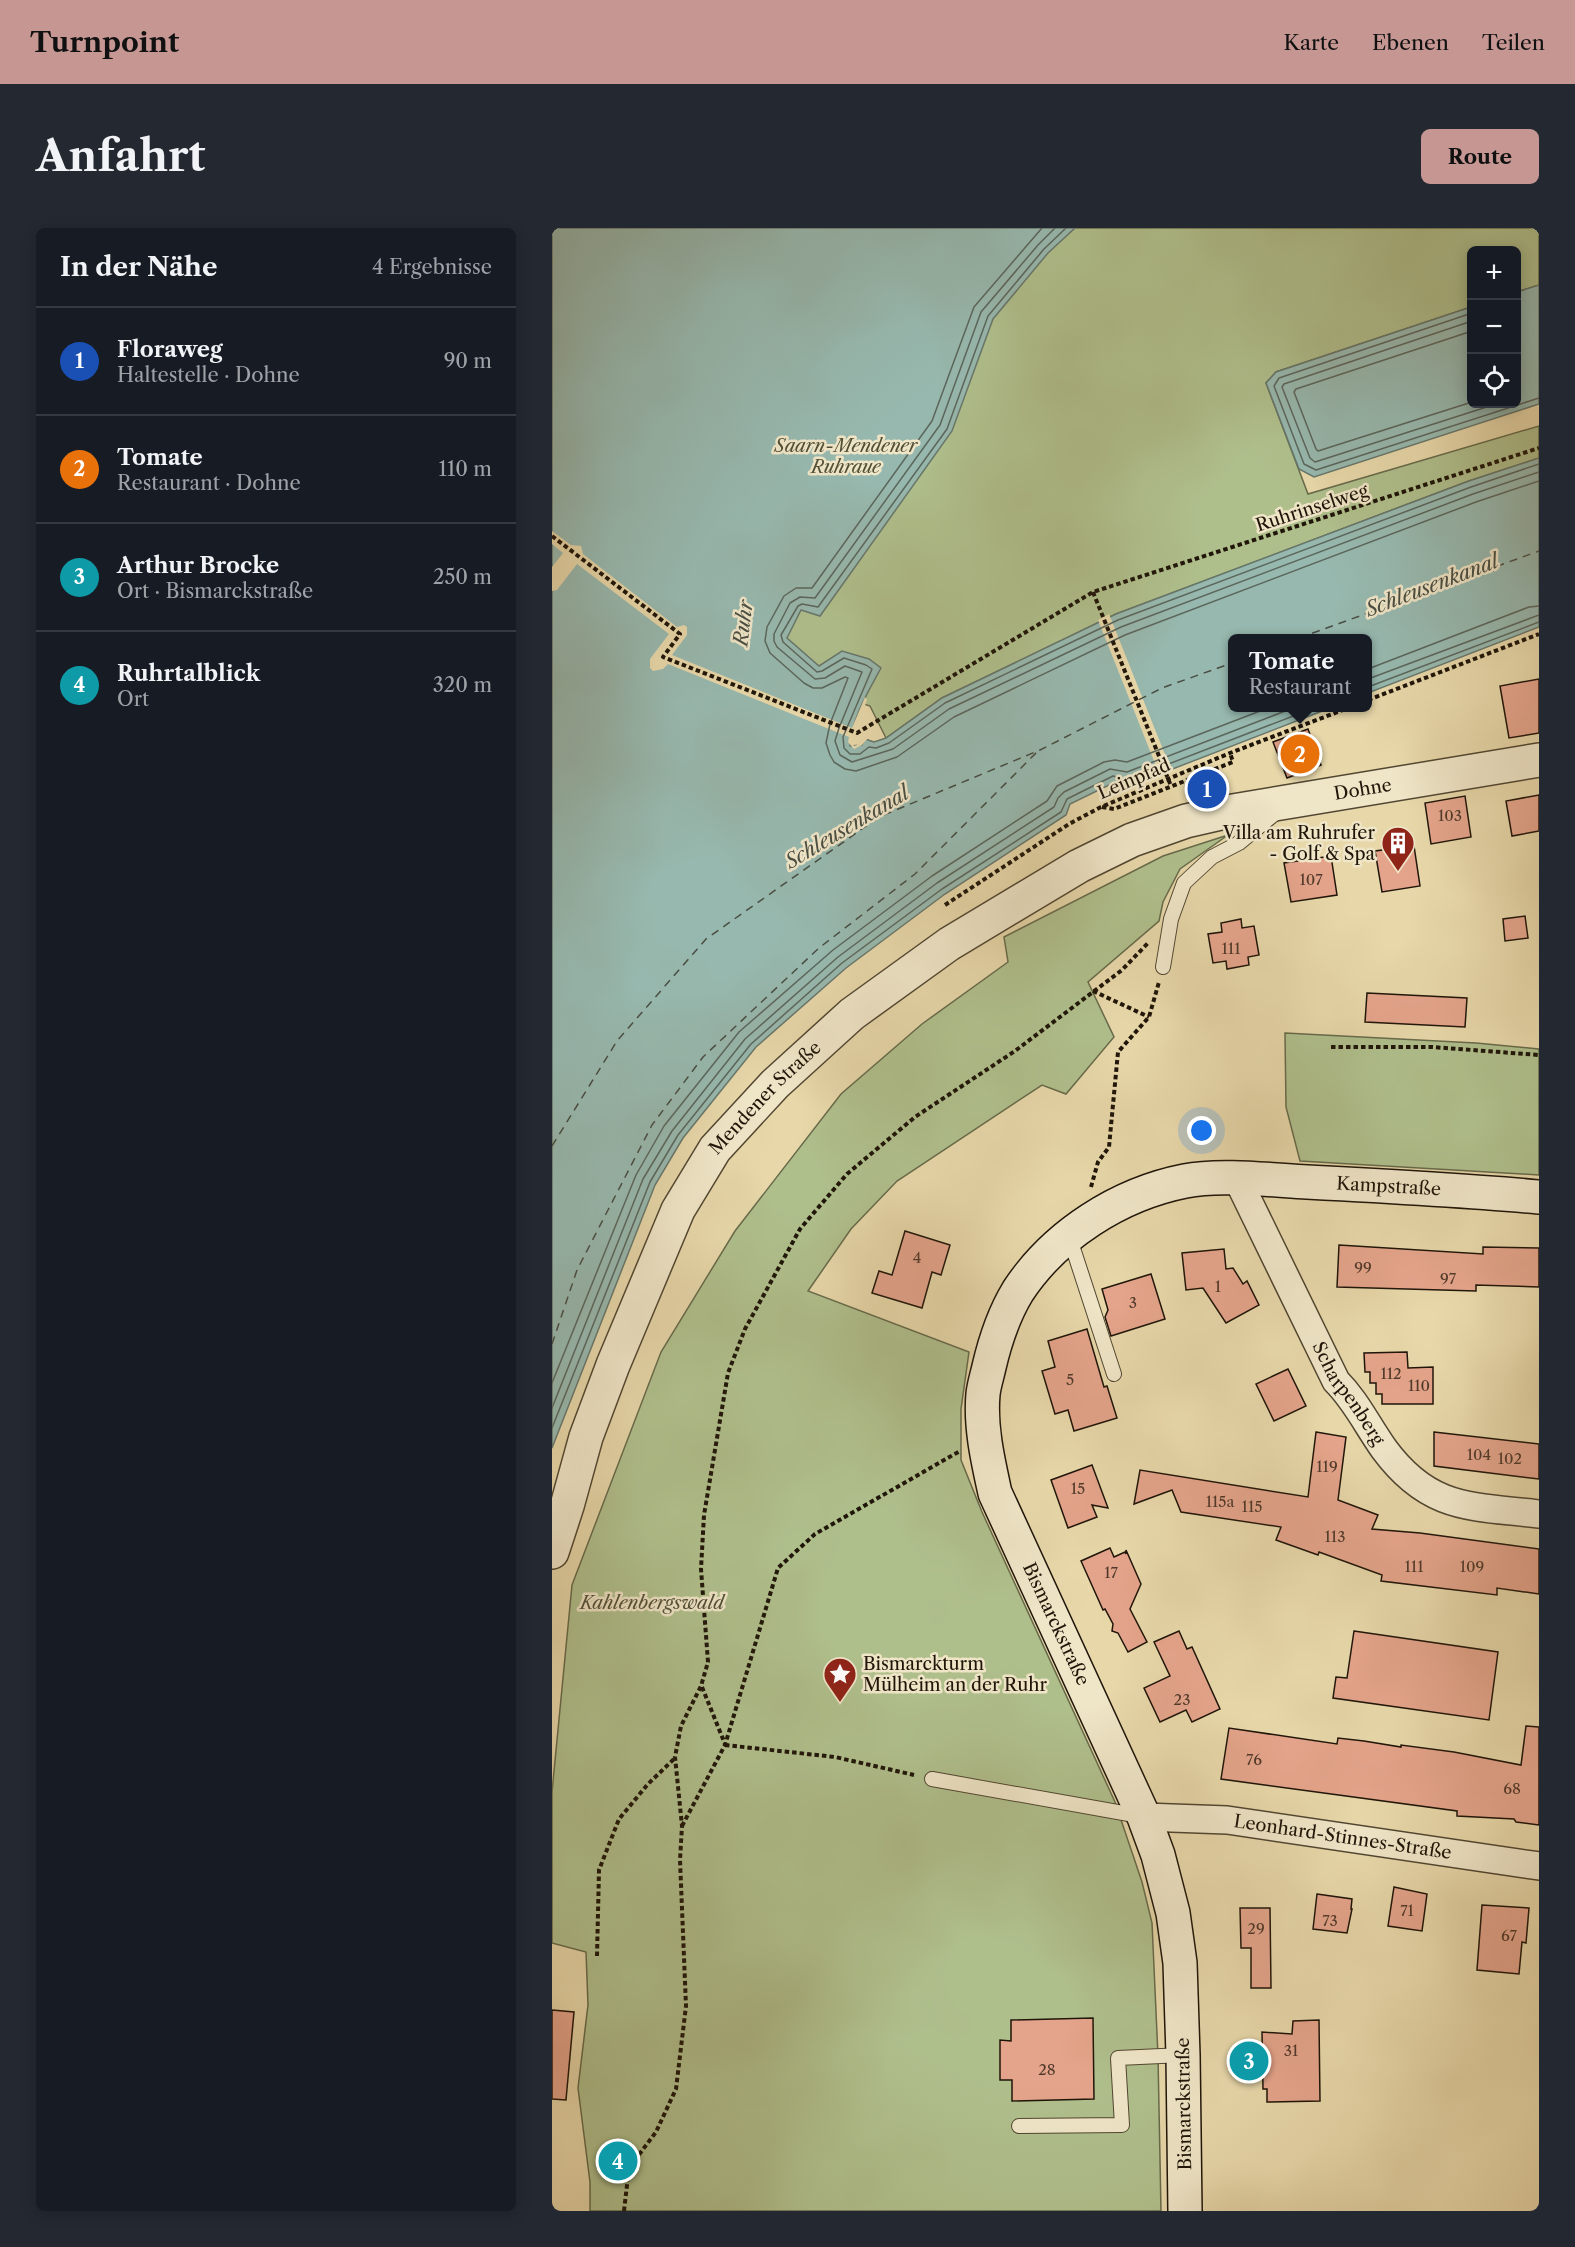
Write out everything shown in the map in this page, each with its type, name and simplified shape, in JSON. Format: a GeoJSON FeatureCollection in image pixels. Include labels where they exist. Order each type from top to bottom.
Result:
{"type":"FeatureCollection","features":[{"type":"Feature","properties":{"kind":"main road","name":"Dohne"},"geometry":{"type":"LineString","coordinates":[[1186,821],[1292,800],[1539,760]]}},
{"type":"Feature","properties":{"kind":"main road","name":"Mendener Straße"},"geometry":{"type":"LineString","coordinates":[[552,1552],[586,1437],[613,1365],[678,1210],[715,1149],[776,1084],[852,1014],[949,944],[1079,866],[1132,840],[1186,821]]}},
{"type":"Feature","properties":{"kind":"main road","name":"Kampstraße"},"geometry":{"type":"LineString","coordinates":[[1237,1179],[1539,1197]]}},
{"type":"Feature","properties":{"kind":"main road","name":"Bismarckstraße"},"geometry":{"type":"LineString","coordinates":[[1185,2211],[1180,1963],[1173,1913],[1158,1855],[1144,1817],[995,1493],[984,1441],[983,1394],[996,1339],[1018,1292],[1052,1250],[1094,1218],[1124,1200],[1154,1188],[1187,1180],[1237,1179]]}},
{"type":"Feature","properties":{"kind":"street","name":"Scharpenberg"},"geometry":{"type":"LineString","coordinates":[[1237,1179],[1336,1380],[1351,1396],[1384,1449],[1408,1476],[1429,1493],[1456,1504],[1539,1514]]}},
{"type":"Feature","properties":{"kind":"street","name":"Leonhard-Stinnes-Straße"},"geometry":{"type":"LineString","coordinates":[[1144,1817],[1227,1820],[1539,1866]]}},
{"type":"Feature","properties":{"kind":"lane"},"geometry":{"type":"LineString","coordinates":[[1163,967],[1171,919],[1184,883],[1212,857],[1239,843],[1292,800]]}},
{"type":"Feature","properties":{"kind":"lane"},"geometry":{"type":"LineString","coordinates":[[1070,1236],[1114,1374]]}},
{"type":"Feature","properties":{"kind":"lane"},"geometry":{"type":"LineString","coordinates":[[932,1779],[1144,1817]]}},
{"type":"Feature","properties":{"kind":"lane"},"geometry":{"type":"LineString","coordinates":[[1019,2126],[1122,2125],[1118,2058],[1183,2055]]}},
{"type":"Feature","properties":{"kind":"path","name":"Ruhrinselweg"},"geometry":{"type":"LineString","coordinates":[[552,536],[680,634],[663,657],[857,733],[1093,592],[1539,448]]}},
{"type":"Feature","properties":{"kind":"path"},"geometry":{"type":"LineString","coordinates":[[1093,592],[1171,786]]}},
{"type":"Feature","properties":{"kind":"path"},"geometry":{"type":"LineString","coordinates":[[1372,698],[1539,634]]}},
{"type":"Feature","properties":{"kind":"path","name":"Leinpfad"},"geometry":{"type":"LineString","coordinates":[[945,905],[1069,824],[1101,807],[1230,753],[1338,712]]}},
{"type":"Feature","properties":{"kind":"path"},"geometry":{"type":"LineString","coordinates":[[1101,807],[1114,809],[1233,762],[1230,753]]}},
{"type":"Feature","properties":{"kind":"path"},"geometry":{"type":"LineString","coordinates":[[624,2211],[629,2168],[656,2132],[676,2089],[686,2006],[680,1860],[682,1826],[675,1757],[681,1726],[701,1686],[708,1662],[701,1569],[704,1515],[728,1373],[745,1329],[800,1228],[848,1174],[915,1117],[1015,1051],[1122,970],[1171,919]]}},
{"type":"Feature","properties":{"kind":"path"},"geometry":{"type":"LineString","coordinates":[[1090,1191],[1098,1162],[1109,1147],[1118,1052],[1149,1017],[1163,967]]}},
{"type":"Feature","properties":{"kind":"path"},"geometry":{"type":"LineString","coordinates":[[1092,991],[1149,1017]]}},
{"type":"Feature","properties":{"kind":"path"},"geometry":{"type":"LineString","coordinates":[[1331,1047],[1432,1047],[1539,1055]]}},
{"type":"Feature","properties":{"kind":"path"},"geometry":{"type":"LineString","coordinates":[[682,1826],[725,1745],[778,1568],[814,1534],[953,1454],[984,1441]]}},
{"type":"Feature","properties":{"kind":"path"},"geometry":{"type":"LineString","coordinates":[[701,1686],[725,1745]]}},
{"type":"Feature","properties":{"kind":"path"},"geometry":{"type":"LineString","coordinates":[[725,1745],[835,1757],[932,1779]]}},
{"type":"Feature","properties":{"kind":"path"},"geometry":{"type":"LineString","coordinates":[[597,1956],[599,1870],[619,1819],[648,1784],[675,1757]]}},
{"type":"Feature","properties":{"kind":"path"},"geometry":{"type":"LineString","coordinates":[[618,2161],[629,2168]]}},
{"type":"Feature","properties":{"kind":"green space","name":"Saarn-Mendener Ruhraue"},"geometry":{"type":"Polygon","coordinates":[[[552,228],[1539,228],[1539,285],[1521,291],[1521,246],[1467,246],[1467,308],[1276,372],[1266,383],[1308,494],[1539,426],[1539,458],[1469,481],[1116,614],[942,698],[886,738],[870,706],[702,649],[552,228]]]}},
{"type":"Feature","properties":{"kind":"green space","name":"Kahlenbergswald"},"geometry":{"type":"Polygon","coordinates":[[[1228,835],[1180,869],[1163,902],[1159,921],[1088,982],[1114,1037],[1066,1094],[1042,1085],[897,1181],[851,1229],[808,1291],[969,1352],[961,1409],[961,1460],[982,1512],[1115,1802],[1142,1882],[1152,1923],[1158,2056],[1161,2211],[590,2211],[590,2182],[578,2088],[588,2005],[586,1952],[552,1943],[552,1792],[572,1585],[661,1352],[735,1231],[841,1094],[922,1024],[1008,962],[1004,937],[1163,856],[1228,835]]]}},
{"type":"Feature","properties":{"kind":"green space"},"geometry":{"type":"Polygon","coordinates":[[[1285,1033],[1476,1043],[1539,1049],[1539,1175],[1300,1161],[1286,1107],[1285,1033]]]}},
{"type":"Feature","properties":{"kind":"water"},"geometry":{"type":"Polygon","coordinates":[[[552,228],[1075,228],[1048,253],[993,319],[952,431],[820,616],[801,610],[787,638],[819,666],[842,651],[869,659],[881,668],[857,715],[850,746],[862,745],[865,739],[874,742],[886,738],[942,698],[1116,614],[1469,481],[1539,458],[1539,627],[1372,691],[1372,634],[1228,634],[1228,712],[1320,712],[1126,787],[1115,782],[1070,804],[1066,815],[945,894],[846,968],[756,1047],[683,1138],[655,1185],[552,1448],[552,228]]]}},
{"type":"Feature","properties":{"kind":"water"},"geometry":{"type":"Polygon","coordinates":[[[1539,285],[1539,404],[1314,477],[1299,469],[1266,383],[1276,372],[1467,308],[1467,408],[1521,408],[1521,291],[1539,285]]]}},
{"type":"Feature","properties":{"kind":"pier"},"geometry":{"type":"Polygon","coordinates":[[[552,531],[571,545],[581,546],[583,554],[677,627],[684,625],[687,627],[687,635],[672,655],[852,728],[865,697],[867,700],[852,742],[854,746],[864,736],[869,737],[862,745],[854,749],[848,742],[849,737],[668,664],[663,669],[653,671],[650,668],[650,659],[669,634],[577,564],[557,590],[552,591],[552,567],[563,553],[552,544],[552,531]]]}},
{"type":"Feature","properties":{"kind":"pier"},"geometry":{"type":"Polygon","coordinates":[[[1109,614],[1172,772],[1160,776],[1098,620],[1109,614]]]}},
{"type":"Feature","properties":{"kind":"building"},"geometry":{"type":"Polygon","coordinates":[[[1539,679],[1539,733],[1509,738],[1500,686],[1539,679]]]}},
{"type":"Feature","properties":{"kind":"building"},"geometry":{"type":"Polygon","coordinates":[[[1308,729],[1321,765],[1287,778],[1273,742],[1308,729]]]}},
{"type":"Feature","properties":{"kind":"building"},"geometry":{"type":"Polygon","coordinates":[[[1539,795],[1539,831],[1512,836],[1506,801],[1539,795]]]}},
{"type":"Feature","properties":{"kind":"building"},"geometry":{"type":"Polygon","coordinates":[[[1465,796],[1471,837],[1431,844],[1425,803],[1465,796]]]}},
{"type":"Feature","properties":{"kind":"building","name":"Villa am Ruhrufer - Golf & Spa"},"geometry":{"type":"Polygon","coordinates":[[[1414,846],[1420,886],[1382,892],[1375,851],[1414,846]]]}},
{"type":"Feature","properties":{"kind":"building"},"geometry":{"type":"Polygon","coordinates":[[[1331,856],[1337,895],[1291,902],[1284,863],[1331,856]]]}},
{"type":"Feature","properties":{"kind":"building"},"geometry":{"type":"Polygon","coordinates":[[[1525,916],[1528,938],[1505,941],[1503,919],[1525,916]]]}},
{"type":"Feature","properties":{"kind":"building"},"geometry":{"type":"Polygon","coordinates":[[[1241,919],[1242,928],[1254,926],[1259,955],[1248,957],[1249,965],[1227,969],[1226,961],[1213,963],[1208,934],[1222,932],[1221,923],[1241,919]]]}},
{"type":"Feature","properties":{"kind":"building"},"geometry":{"type":"Polygon","coordinates":[[[1367,993],[1467,998],[1465,1027],[1365,1022],[1367,993]]]}},
{"type":"Feature","properties":{"kind":"building"},"geometry":{"type":"Polygon","coordinates":[[[905,1231],[950,1245],[941,1275],[932,1272],[922,1308],[872,1293],[879,1271],[892,1275],[905,1231]]]}},
{"type":"Feature","properties":{"kind":"building"},"geometry":{"type":"Polygon","coordinates":[[[1339,1245],[1483,1254],[1483,1247],[1539,1248],[1539,1287],[1476,1285],[1476,1291],[1337,1287],[1339,1245]]]}},
{"type":"Feature","properties":{"kind":"building"},"geometry":{"type":"Polygon","coordinates":[[[1224,1249],[1226,1269],[1233,1268],[1243,1284],[1247,1281],[1259,1305],[1226,1323],[1203,1288],[1186,1290],[1182,1253],[1224,1249]]]}},
{"type":"Feature","properties":{"kind":"building"},"geometry":{"type":"Polygon","coordinates":[[[1151,1274],[1165,1319],[1111,1336],[1105,1317],[1108,1310],[1102,1289],[1151,1274]]]}},
{"type":"Feature","properties":{"kind":"building"},"geometry":{"type":"Polygon","coordinates":[[[1087,1329],[1104,1387],[1107,1386],[1117,1418],[1074,1431],[1068,1410],[1055,1414],[1042,1371],[1055,1367],[1048,1341],[1087,1329]]]}},
{"type":"Feature","properties":{"kind":"building"},"geometry":{"type":"Polygon","coordinates":[[[1407,1352],[1408,1368],[1433,1367],[1433,1404],[1382,1404],[1382,1394],[1376,1394],[1376,1383],[1370,1383],[1370,1372],[1365,1372],[1364,1353],[1407,1352]]]}},
{"type":"Feature","properties":{"kind":"building"},"geometry":{"type":"Polygon","coordinates":[[[1288,1369],[1306,1406],[1274,1421],[1256,1384],[1288,1369]]]}},
{"type":"Feature","properties":{"kind":"building"},"geometry":{"type":"Polygon","coordinates":[[[1316,1432],[1346,1437],[1338,1500],[1378,1515],[1372,1529],[1539,1549],[1539,1594],[1497,1588],[1497,1595],[1381,1581],[1382,1575],[1319,1552],[1318,1555],[1276,1540],[1281,1527],[1181,1512],[1172,1490],[1134,1504],[1140,1470],[1308,1497],[1316,1432]]]}},
{"type":"Feature","properties":{"kind":"building"},"geometry":{"type":"Polygon","coordinates":[[[1434,1432],[1539,1444],[1539,1479],[1434,1466],[1434,1432]]]}},
{"type":"Feature","properties":{"kind":"building"},"geometry":{"type":"Polygon","coordinates":[[[1092,1465],[1108,1508],[1092,1505],[1097,1517],[1068,1528],[1051,1480],[1092,1465]]]}},
{"type":"Feature","properties":{"kind":"building"},"geometry":{"type":"Polygon","coordinates":[[[1110,1548],[1114,1557],[1125,1552],[1126,1554],[1126,1550],[1141,1584],[1130,1609],[1147,1642],[1128,1652],[1118,1633],[1112,1631],[1113,1624],[1105,1609],[1103,1610],[1081,1561],[1110,1548]]]}},
{"type":"Feature","properties":{"kind":"building"},"geometry":{"type":"Polygon","coordinates":[[[1179,1631],[1187,1649],[1192,1647],[1220,1709],[1192,1722],[1186,1710],[1160,1722],[1144,1688],[1170,1676],[1154,1642],[1179,1631]]]}},
{"type":"Feature","properties":{"kind":"building"},"geometry":{"type":"Polygon","coordinates":[[[1354,1631],[1498,1652],[1489,1720],[1333,1698],[1336,1677],[1347,1678],[1354,1631]]]}},
{"type":"Feature","properties":{"kind":"building"},"geometry":{"type":"Polygon","coordinates":[[[1526,1726],[1539,1727],[1539,1825],[1516,1822],[1514,1819],[1457,1816],[1457,1811],[1221,1779],[1229,1728],[1337,1744],[1338,1738],[1401,1747],[1401,1745],[1454,1752],[1521,1765],[1526,1726]]]}},
{"type":"Feature","properties":{"kind":"building"},"geometry":{"type":"Polygon","coordinates":[[[1394,1887],[1427,1894],[1422,1931],[1388,1926],[1394,1887]]]}},
{"type":"Feature","properties":{"kind":"building"},"geometry":{"type":"Polygon","coordinates":[[[1317,1894],[1352,1899],[1347,1933],[1313,1929],[1317,1894]]]}},
{"type":"Feature","properties":{"kind":"building"},"geometry":{"type":"Polygon","coordinates":[[[1482,1905],[1529,1908],[1526,1943],[1522,1942],[1519,1974],[1477,1970],[1482,1905]]]}},
{"type":"Feature","properties":{"kind":"building"},"geometry":{"type":"Polygon","coordinates":[[[1240,1908],[1270,1908],[1271,1988],[1251,1988],[1251,1948],[1241,1948],[1240,1908]]]}},
{"type":"Feature","properties":{"kind":"building"},"geometry":{"type":"Polygon","coordinates":[[[552,2010],[574,2012],[566,2100],[552,2099],[552,2010]]]}},
{"type":"Feature","properties":{"kind":"building"},"geometry":{"type":"Polygon","coordinates":[[[1093,2018],[1094,2099],[1012,2101],[1012,2080],[1000,2080],[1000,2040],[1011,2041],[1011,2020],[1093,2018]]]}},
{"type":"Feature","properties":{"kind":"building"},"geometry":{"type":"Polygon","coordinates":[[[1319,2020],[1320,2101],[1267,2102],[1267,2089],[1263,2089],[1262,2032],[1292,2034],[1293,2021],[1319,2020]]]}},
{"type":"Feature","properties":{"kind":"ferry route"},"geometry":{"type":"LineString","coordinates":[[1310,634],[1539,551]]}},
{"type":"Feature","properties":{"kind":"ferry route"},"geometry":{"type":"LineString","coordinates":[[552,1146],[617,1041],[706,939],[879,817],[1040,750],[1162,688],[1228,664]]}},
{"type":"Feature","properties":{"kind":"ferry route"},"geometry":{"type":"LineString","coordinates":[[552,1344],[577,1270],[652,1125],[703,1057],[819,948],[915,874],[1039,750]]}},
{"type":"Feature","properties":{"kind":"place","name":"Tomate"},"geometry":{"type":"Point","coordinates":[1300,754]}},
{"type":"Feature","properties":{"kind":"place","name":"Floraweg"},"geometry":{"type":"Point","coordinates":[1207,789]}},
{"type":"Feature","properties":{"kind":"place","name":"Villa am Ruhrufer - Golf & Spa"},"geometry":{"type":"Point","coordinates":[1398,872]}},
{"type":"Feature","properties":{"kind":"place","name":"Bismarckturm Mülheim an der Ruhr"},"geometry":{"type":"Point","coordinates":[840,1703]}},
{"type":"Feature","properties":{"kind":"place","name":"Arthur Brocke"},"geometry":{"type":"Point","coordinates":[1249,2061]}},
{"type":"Feature","properties":{"kind":"place","name":"Ruhrtalblick"},"geometry":{"type":"Point","coordinates":[618,2161]}},
{"type":"Feature","properties":{"kind":"water label","name":"Schleusenkanal"},"geometry":{"type":"Point","coordinates":[1432,585]}},
{"type":"Feature","properties":{"kind":"water label","name":"Ruhr"},"geometry":{"type":"Point","coordinates":[743,623]}},
{"type":"Feature","properties":{"kind":"water label","name":"Schleusenkanal"},"geometry":{"type":"Point","coordinates":[847,827]}}]}
